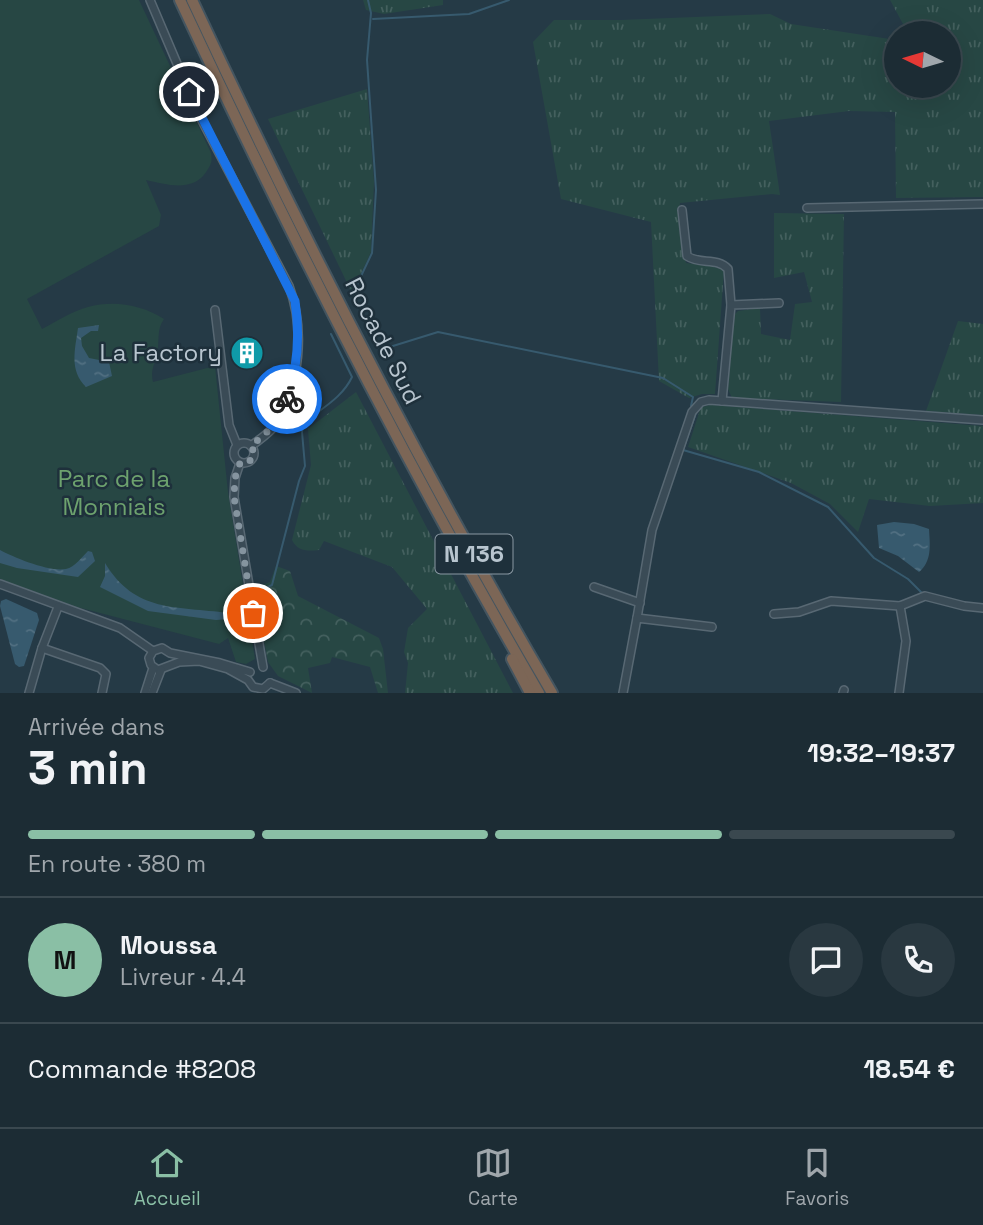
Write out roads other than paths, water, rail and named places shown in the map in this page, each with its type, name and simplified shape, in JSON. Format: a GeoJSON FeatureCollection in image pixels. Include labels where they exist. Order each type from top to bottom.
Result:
{"type":"FeatureCollection","features":[{"type":"Feature","properties":{"kind":"highway","name":"Rocade Sud"},"geometry":{"type":"LineString","coordinates":[[180,0],[326,300],[409,460],[539,693]]}},
{"type":"Feature","properties":{"kind":"highway","name":"Rocade Sud"},"geometry":{"type":"LineString","coordinates":[[192,0],[336,297],[418,452],[552,693]]}},
{"type":"Feature","properties":{"kind":"highway"},"geometry":{"type":"LineString","coordinates":[[491,608],[503,642],[530,693]]}},
{"type":"Feature","properties":{"kind":"highway"},"geometry":{"type":"LineString","coordinates":[[516,630],[527,640],[560,693]]}},
{"type":"Feature","properties":{"kind":"street"},"geometry":{"type":"LineString","coordinates":[[149,0],[198,113],[295,301],[298,355],[291,388],[275,425],[251,446]]}},
{"type":"Feature","properties":{"kind":"street"},"geometry":{"type":"LineString","coordinates":[[807,208],[983,204]]}},
{"type":"Feature","properties":{"kind":"street"},"geometry":{"type":"LineString","coordinates":[[682,210],[687,256],[691,260],[720,262],[728,270],[731,305],[722,401]]}},
{"type":"Feature","properties":{"kind":"street"},"geometry":{"type":"LineString","coordinates":[[731,305],[779,303]]}},
{"type":"Feature","properties":{"kind":"street"},"geometry":{"type":"LineString","coordinates":[[215,310],[229,425],[237,445],[233,453],[235,459],[246,464],[253,458],[254,452],[246,443],[237,445]]}},
{"type":"Feature","properties":{"kind":"street"},"geometry":{"type":"LineString","coordinates":[[623,693],[652,530],[692,412],[701,402],[722,401],[983,420]]}},
{"type":"Feature","properties":{"kind":"street"},"geometry":{"type":"LineString","coordinates":[[145,693],[157,669],[170,664],[199,661],[249,676],[255,691],[266,688],[268,674],[234,497],[235,478],[240,463]]}},
{"type":"Feature","properties":{"kind":"street"},"geometry":{"type":"LineString","coordinates":[[0,584],[120,628],[153,651]]}},
{"type":"Feature","properties":{"kind":"street"},"geometry":{"type":"LineString","coordinates":[[594,587],[640,603]]}},
{"type":"Feature","properties":{"kind":"street"},"geometry":{"type":"LineString","coordinates":[[774,614],[799,612],[831,601],[900,606],[925,596],[983,608]]}},
{"type":"Feature","properties":{"kind":"street"},"geometry":{"type":"LineString","coordinates":[[899,693],[906,641],[900,606]]}},
{"type":"Feature","properties":{"kind":"street"},"geometry":{"type":"LineString","coordinates":[[29,693],[58,607]]}},
{"type":"Feature","properties":{"kind":"street"},"geometry":{"type":"LineString","coordinates":[[637,618],[712,627]]}},
{"type":"Feature","properties":{"kind":"street"},"geometry":{"type":"LineString","coordinates":[[42,648],[100,668],[106,674],[102,693]]}},
{"type":"Feature","properties":{"kind":"street"},"geometry":{"type":"LineString","coordinates":[[157,669],[149,661],[153,651],[162,648],[170,653],[249,676]]}},
{"type":"Feature","properties":{"kind":"street"},"geometry":{"type":"LineString","coordinates":[[170,653],[170,664]]}},
{"type":"Feature","properties":{"kind":"street"},"geometry":{"type":"LineString","coordinates":[[249,676],[254,668],[296,693]]}},
{"type":"Feature","properties":{"kind":"street"},"geometry":{"type":"LineString","coordinates":[[152,693],[157,669]]}},
{"type":"Feature","properties":{"kind":"water"},"geometry":{"type":"Polygon","coordinates":[[[99,325],[98,331],[91,331],[81,338],[82,346],[89,358],[109,362],[112,376],[86,387],[75,367],[78,328],[99,325]]]}},
{"type":"Feature","properties":{"kind":"water"},"geometry":{"type":"Polygon","coordinates":[[[894,522],[929,529],[928,558],[919,572],[898,556],[879,548],[877,525],[894,522]]]}},
{"type":"Feature","properties":{"kind":"water"},"geometry":{"type":"Polygon","coordinates":[[[0,550],[23,560],[59,569],[69,568],[88,551],[92,552],[95,561],[78,577],[0,563],[0,550]]]}},
{"type":"Feature","properties":{"kind":"water"},"geometry":{"type":"Polygon","coordinates":[[[105,563],[130,591],[158,604],[228,613],[238,598],[244,598],[245,604],[240,618],[216,620],[148,611],[100,587],[105,576],[105,563]]]}},
{"type":"Feature","properties":{"kind":"water"},"geometry":{"type":"Polygon","coordinates":[[[6,599],[37,613],[39,620],[24,666],[15,664],[0,606],[1,601],[6,599]]]}},
{"type":"Feature","properties":{"kind":"waterway"},"geometry":{"type":"LineString","coordinates":[[368,0],[371,13],[367,60],[376,190],[372,253],[353,293],[380,350],[438,332],[663,378],[693,397],[691,406]]}},
{"type":"Feature","properties":{"kind":"waterway"},"geometry":{"type":"LineString","coordinates":[[373,19],[469,14],[509,0]]}},
{"type":"Feature","properties":{"kind":"waterway"},"geometry":{"type":"LineString","coordinates":[[255,593],[272,585],[305,466],[302,432],[304,419],[333,400],[352,377],[331,334]]}},
{"type":"Feature","properties":{"kind":"waterway"},"geometry":{"type":"LineString","coordinates":[[696,413],[683,450],[759,472],[828,507],[874,558],[908,579],[922,593]]}},
{"type":"Feature","properties":{"kind":"place","name":"La Factory"},"geometry":{"type":"Point","coordinates":[247,353]}},
{"type":"Feature","properties":{"kind":"park label","name":"Parc de la Monniais"},"geometry":{"type":"Point","coordinates":[114,493]}}]}
